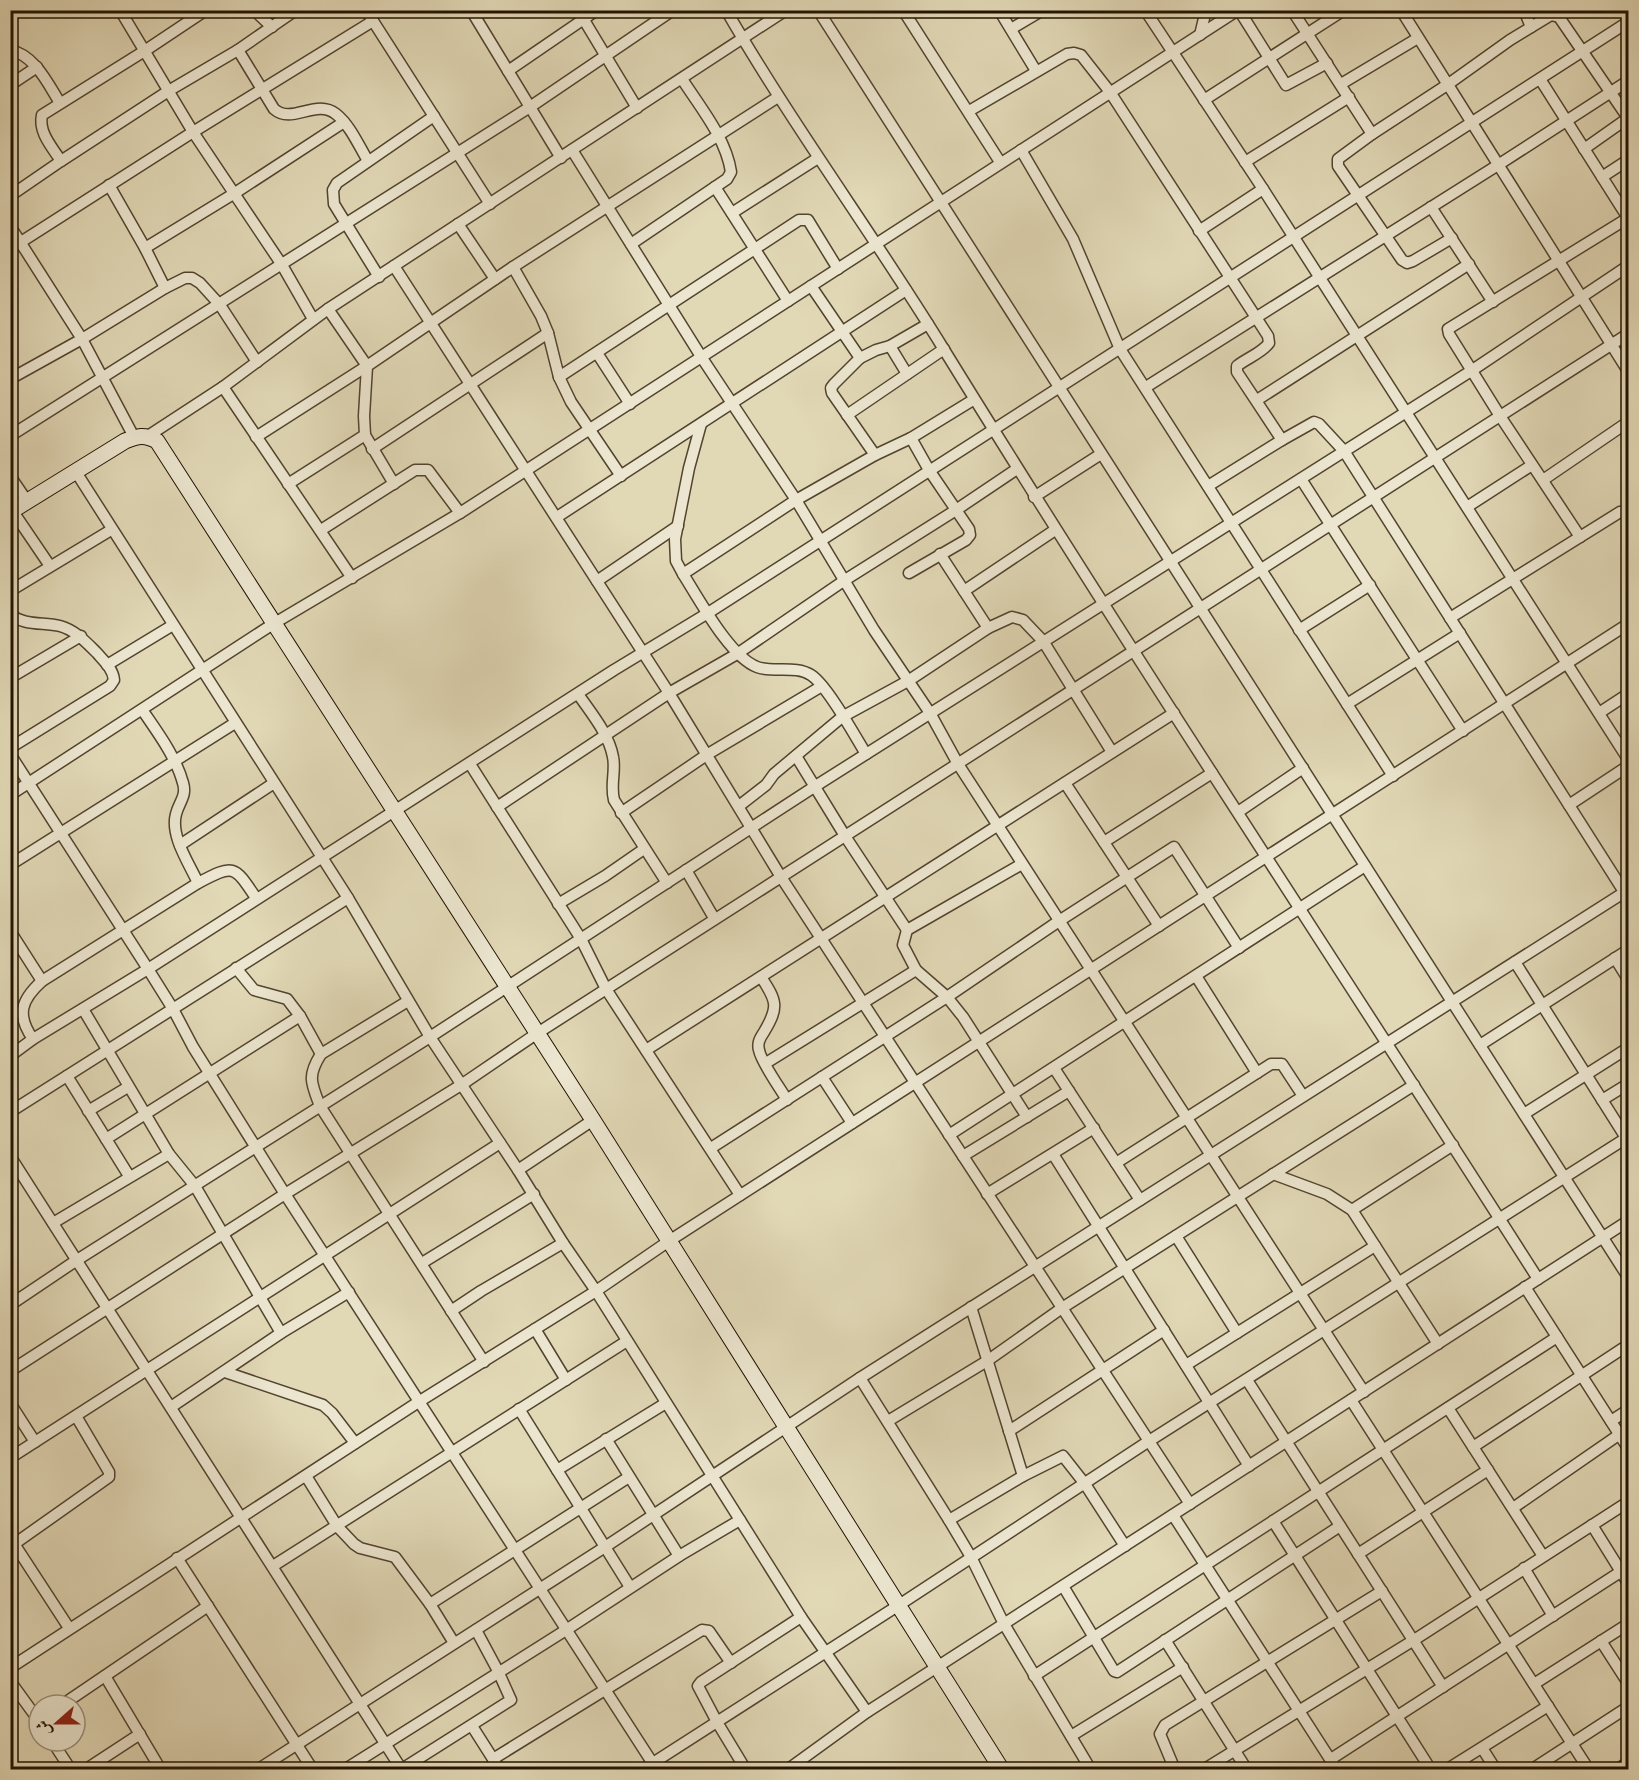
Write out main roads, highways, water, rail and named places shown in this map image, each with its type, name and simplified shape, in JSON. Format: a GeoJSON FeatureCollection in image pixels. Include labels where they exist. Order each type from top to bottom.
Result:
{"type":"FeatureCollection","features":[{"type":"Feature","properties":{"kind":"main road"},"geometry":{"type":"LineString","coordinates":[[11,511],[125,441],[141,437],[157,441],[787,1425],[1002,1770]]}}]}
